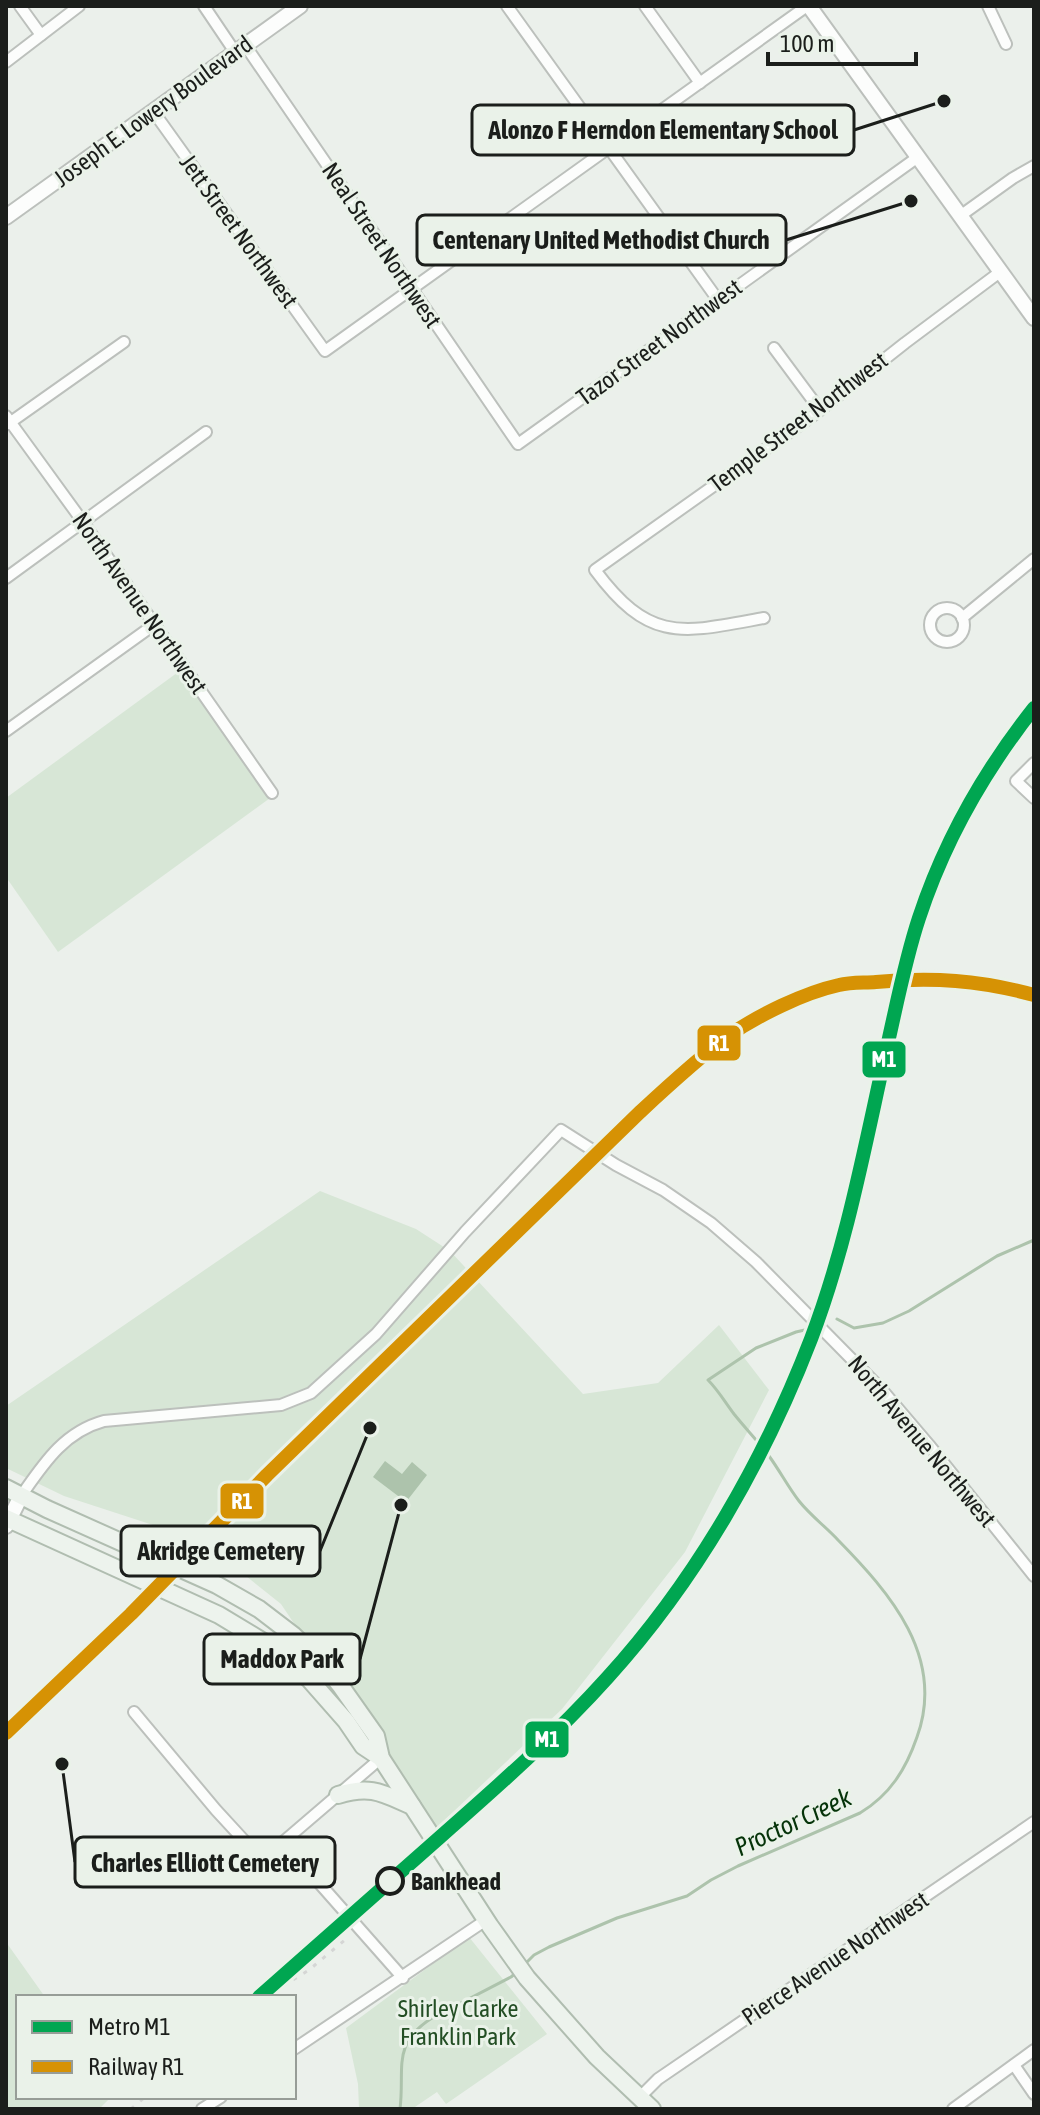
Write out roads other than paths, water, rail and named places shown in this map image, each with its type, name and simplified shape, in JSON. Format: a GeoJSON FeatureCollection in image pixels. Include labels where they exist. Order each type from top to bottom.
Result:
{"type":"FeatureCollection","features":[{"type":"Feature","properties":{"kind":"main road","name":"Joseph E. Lowery Boulevard"},"geometry":{"type":"LineString","coordinates":[[6,217],[300,6]]}},
{"type":"Feature","properties":{"kind":"main road"},"geometry":{"type":"LineString","coordinates":[[808,6],[1034,318]]}},
{"type":"Feature","properties":{"kind":"main road"},"geometry":{"type":"LineString","coordinates":[[381,1758],[363,1746],[346,1721],[309,1679],[262,1641],[219,1615],[7,1521],[13,1492],[217,1585],[259,1609],[293,1635],[332,1675],[376,1736],[381,1758],[527,1978],[597,2057],[646,2104]]}},
{"type":"Feature","properties":{"kind":"main road"},"geometry":{"type":"LineString","coordinates":[[338,1795],[368,1790],[383,1793],[412,1807]]}},
{"type":"Feature","properties":{"kind":"street"},"geometry":{"type":"LineString","coordinates":[[20,6],[41,35]]}},
{"type":"Feature","properties":{"kind":"street"},"geometry":{"type":"LineString","coordinates":[[6,62],[79,6]]}},
{"type":"Feature","properties":{"kind":"street","name":"Neal Street Northwest"},"geometry":{"type":"LineString","coordinates":[[204,6],[240,49],[412,289],[518,444]]}},
{"type":"Feature","properties":{"kind":"street"},"geometry":{"type":"LineString","coordinates":[[507,6],[718,300]]}},
{"type":"Feature","properties":{"kind":"street"},"geometry":{"type":"LineString","coordinates":[[645,6],[700,83]]}},
{"type":"Feature","properties":{"kind":"street"},"geometry":{"type":"LineString","coordinates":[[412,289],[808,6]]}},
{"type":"Feature","properties":{"kind":"street"},"geometry":{"type":"LineString","coordinates":[[988,6],[1006,44]]}},
{"type":"Feature","properties":{"kind":"street","name":"Jett Street Northwest"},"geometry":{"type":"LineString","coordinates":[[153,111],[325,351],[412,289]]}},
{"type":"Feature","properties":{"kind":"street","name":"Tazor Street Northwest"},"geometry":{"type":"LineString","coordinates":[[518,444],[918,157]]}},
{"type":"Feature","properties":{"kind":"street"},"geometry":{"type":"LineString","coordinates":[[960,216],[1034,166]]}},
{"type":"Feature","properties":{"kind":"street","name":"Temple Street Northwest"},"geometry":{"type":"LineString","coordinates":[[764,618],[698,630],[661,625],[625,606],[595,570],[820,410],[1000,272]]}},
{"type":"Feature","properties":{"kind":"street"},"geometry":{"type":"LineString","coordinates":[[7,421],[124,342]]}},
{"type":"Feature","properties":{"kind":"street"},"geometry":{"type":"LineString","coordinates":[[774,348],[820,410]]}},
{"type":"Feature","properties":{"kind":"street","name":"North Avenue Northwest"},"geometry":{"type":"LineString","coordinates":[[7,421],[83,522],[272,793]]}},
{"type":"Feature","properties":{"kind":"street"},"geometry":{"type":"LineString","coordinates":[[6,578],[206,432]]}},
{"type":"Feature","properties":{"kind":"street"},"geometry":{"type":"LineString","coordinates":[[962,618],[1034,559]]}},
{"type":"Feature","properties":{"kind":"street"},"geometry":{"type":"LineString","coordinates":[[6,731],[155,624]]}},
{"type":"Feature","properties":{"kind":"street"},"geometry":{"type":"LineString","coordinates":[[1034,763],[1016,781],[1034,798]]}},
{"type":"Feature","properties":{"kind":"street","name":"North Avenue Northwest"},"geometry":{"type":"LineString","coordinates":[[13,1492],[62,1443],[93,1424],[281,1405],[311,1393],[376,1334],[465,1232],[561,1130],[663,1190],[711,1223],[756,1262],[883,1391],[1034,1576]]}},
{"type":"Feature","properties":{"kind":"street"},"geometry":{"type":"LineString","coordinates":[[134,1712],[262,1860],[381,1758]]}},
{"type":"Feature","properties":{"kind":"street","name":"Pierce Avenue Northwest"},"geometry":{"type":"LineString","coordinates":[[646,2104],[658,2079],[1034,1822]]}},
{"type":"Feature","properties":{"kind":"street"},"geometry":{"type":"LineString","coordinates":[[283,1842],[403,1978]]}},
{"type":"Feature","properties":{"kind":"street"},"geometry":{"type":"LineString","coordinates":[[296,2048],[486,1920]]}},
{"type":"Feature","properties":{"kind":"street"},"geometry":{"type":"LineString","coordinates":[[953,2109],[1034,2050]]}},
{"type":"Feature","properties":{"kind":"street"},"geometry":{"type":"LineString","coordinates":[[1014,2065],[1034,2094]]}},
{"type":"Feature","properties":{"kind":"waterway","name":"Proctor Creek"},"geometry":{"type":"LineString","coordinates":[[837,1319],[854,1328],[883,1323],[909,1311],[997,1256],[1034,1240]]}},
{"type":"Feature","properties":{"kind":"waterway","name":"Proctor Creek"},"geometry":{"type":"LineString","coordinates":[[525,1964],[549,1947],[617,1918],[687,1896],[738,1866],[860,1813],[880,1798],[908,1760],[924,1708],[924,1680],[908,1628],[858,1560],[799,1501],[769,1456],[708,1380],[756,1348],[809,1329]]}},
{"type":"Feature","properties":{"kind":"waterway","name":"Proctor Creek"},"geometry":{"type":"LineString","coordinates":[[400,2109],[402,2058],[410,2037],[432,2018],[517,1972]]}},
{"type":"Feature","properties":{"kind":"railway"},"geometry":{"type":"LineString","coordinates":[[6,1733],[131,1614],[267,1475],[640,1112],[728,1036],[796,999],[848,983],[956,981],[1034,995]]}},
{"type":"Feature","properties":{"kind":"railway"},"geometry":{"type":"LineString","coordinates":[[261,1995],[337,1928]]}},
{"type":"Feature","properties":{"kind":"railway"},"geometry":{"type":"LineString","coordinates":[[283,1986],[309,1970],[346,1939]]}},
{"type":"Feature","properties":{"kind":"railway"},"geometry":{"type":"LineString","coordinates":[[131,2109],[143,2099]]}},
{"type":"Feature","properties":{"kind":"metro line","name":"M1"},"geometry":{"type":"LineString","coordinates":[[261,1995],[483,1799],[568,1719],[640,1640],[699,1560],[725,1517],[772,1430],[824,1302],[855,1190],[906,963],[929,890],[968,808],[999,756],[1034,708]]}},
{"type":"Feature","properties":{"kind":"rail line","name":"R1"},"geometry":{"type":"LineString","coordinates":[[6,1733],[131,1614],[267,1475],[640,1112],[728,1036],[796,999],[848,983],[956,981],[1034,995]]}},
{"type":"Feature","properties":{"kind":"place","name":"Alonzo F Herndon Elementary School"},"geometry":{"type":"Point","coordinates":[944,101]}},
{"type":"Feature","properties":{"kind":"place","name":"Centenary United Methodist Church"},"geometry":{"type":"Point","coordinates":[911,201]}},
{"type":"Feature","properties":{"kind":"place","name":"Akridge Cemetery"},"geometry":{"type":"Point","coordinates":[370,1428]}},
{"type":"Feature","properties":{"kind":"place","name":"Maddox Park"},"geometry":{"type":"Point","coordinates":[401,1505]}},
{"type":"Feature","properties":{"kind":"place","name":"Charles Elliott Cemetery"},"geometry":{"type":"Point","coordinates":[62,1764]}},
{"type":"Feature","properties":{"kind":"place","name":"Bankhead"},"geometry":{"type":"Point","coordinates":[390,1881]}},
{"type":"Feature","properties":{"kind":"park label","name":"Shirley Clarke Franklin Park"},"geometry":{"type":"Point","coordinates":[458,2022]}}]}
